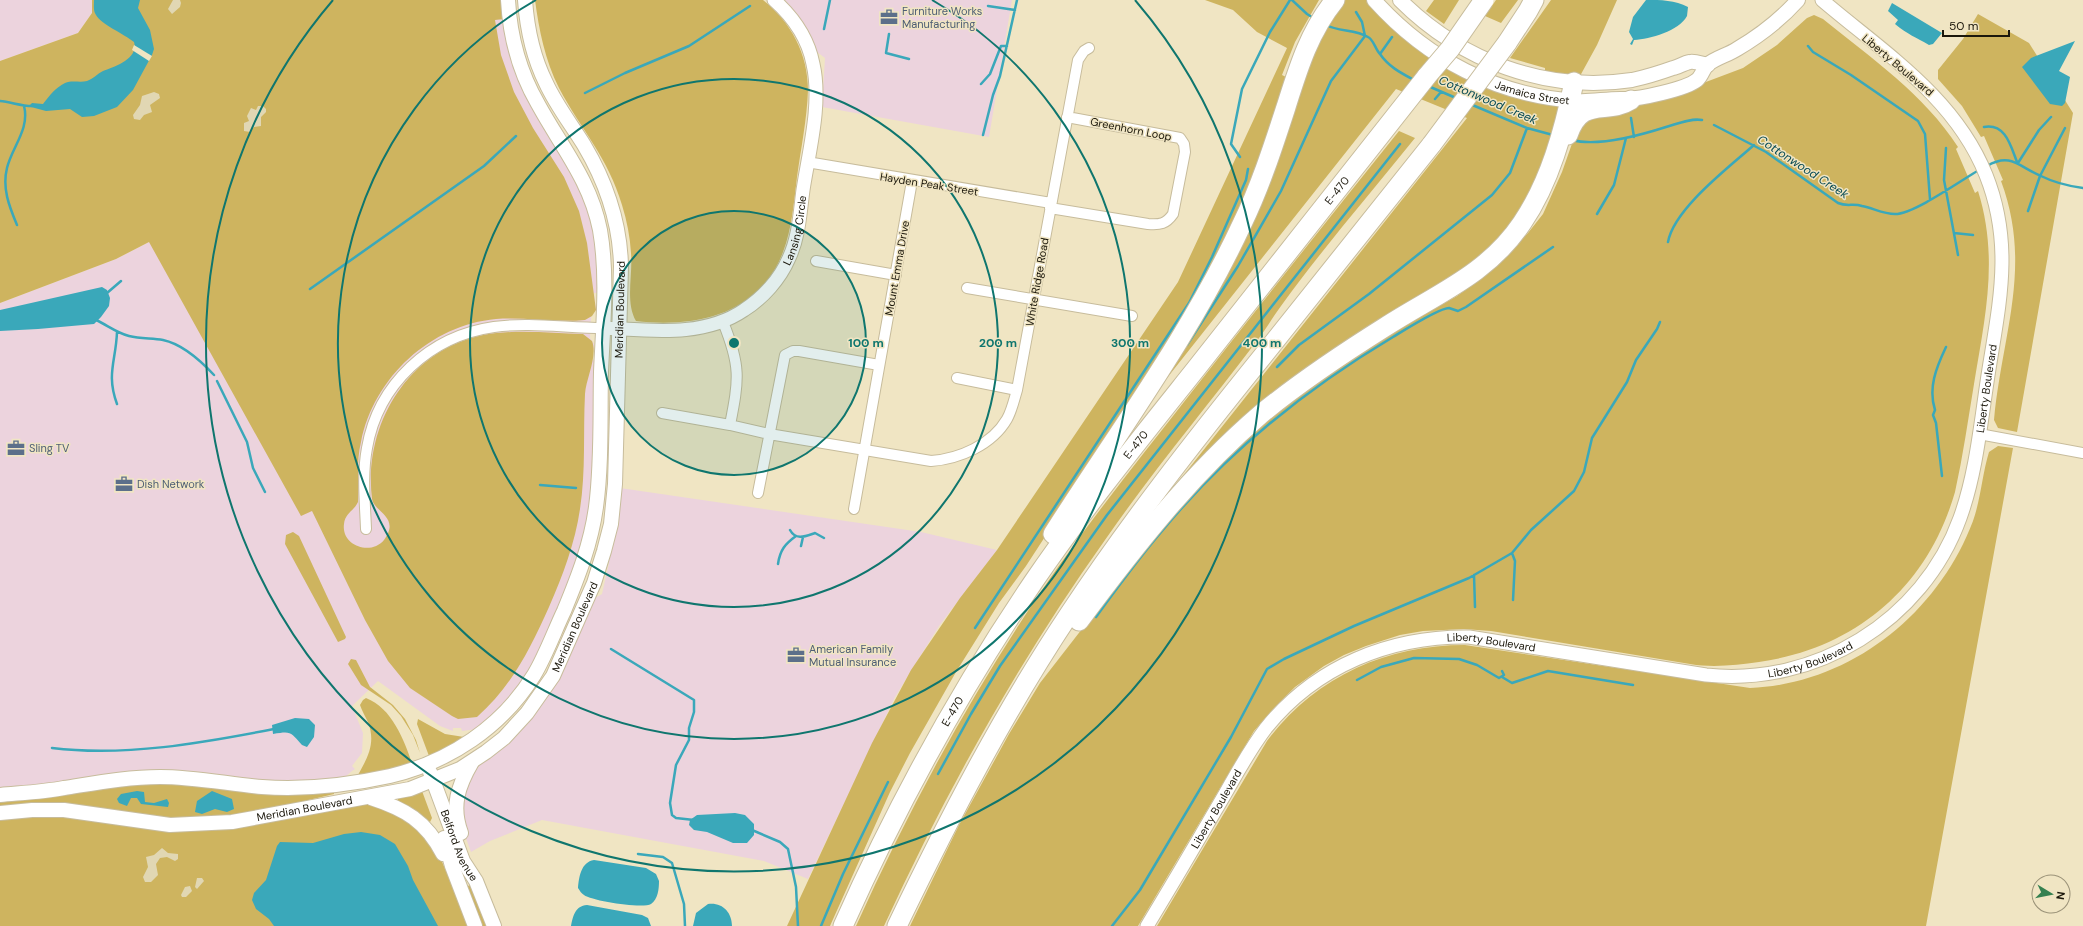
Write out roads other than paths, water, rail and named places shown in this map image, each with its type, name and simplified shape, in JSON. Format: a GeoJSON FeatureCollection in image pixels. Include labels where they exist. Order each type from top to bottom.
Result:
{"type":"FeatureCollection","features":[{"type":"Feature","properties":{"kind":"highway"},"geometry":{"type":"LineString","coordinates":[[1426,76],[1429,60],[1470,0]]}},
{"type":"Feature","properties":{"kind":"highway","name":"E-470"},"geometry":{"type":"LineString","coordinates":[[843,926],[900,805],[967,685],[1033,582],[1090,502],[1426,76],[1450,49],[1484,0]]}},
{"type":"Feature","properties":{"kind":"highway"},"geometry":{"type":"LineString","coordinates":[[967,685],[971,660],[1185,332],[1211,287],[1256,194],[1309,40],[1332,3]]}},
{"type":"Feature","properties":{"kind":"highway"},"geometry":{"type":"LineString","coordinates":[[897,926],[960,798],[1028,679],[1082,595],[1144,508],[1225,402],[1432,144],[1534,4]]}},
{"type":"Feature","properties":{"kind":"highway"},"geometry":{"type":"LineString","coordinates":[[1028,679],[1052,656],[1127,558],[1178,496],[1242,431],[1279,400],[1324,366],[1385,326],[1468,277],[1496,254],[1522,223],[1554,165],[1569,120],[1570,101],[1574,82]]}},
{"type":"Feature","properties":{"kind":"highway"},"geometry":{"type":"LineString","coordinates":[[1569,120],[1589,110],[1626,103],[1631,100]]}},
{"type":"Feature","properties":{"kind":"main road","name":"Meridian Boulevard"},"geometry":{"type":"LineString","coordinates":[[0,795],[150,777],[187,779],[265,787],[312,787],[377,779],[424,766],[466,745],[493,724],[514,703],[540,663],[578,577],[591,534],[597,496],[604,264],[596,213],[588,191],[576,165],[541,110],[526,81],[512,36],[508,0]]}},
{"type":"Feature","properties":{"kind":"main road","name":"Meridian Boulevard"},"geometry":{"type":"LineString","coordinates":[[0,813],[32,810],[64,810],[150,823],[195,825],[248,819],[403,791],[428,782],[472,762],[511,731],[548,685],[567,647],[600,566],[609,531],[614,499],[620,329],[620,251],[611,206],[594,164],[545,81],[531,41],[525,0]]}},
{"type":"Feature","properties":{"kind":"main road","name":"Jamaica Street"},"geometry":{"type":"LineString","coordinates":[[1374,0],[1415,40],[1462,70],[1489,82],[1518,92],[1570,101],[1600,102],[1624,99],[1631,100],[1664,92],[1697,80],[1708,65],[1755,37],[1778,19],[1798,0]]}},
{"type":"Feature","properties":{"kind":"main road","name":"Jamaica Street"},"geometry":{"type":"LineString","coordinates":[[1400,0],[1436,31],[1476,56],[1524,73],[1574,82],[1608,82],[1632,80],[1660,73],[1690,62],[1708,65]]}},
{"type":"Feature","properties":{"kind":"main road"},"geometry":{"type":"LineString","coordinates":[[472,762],[460,783],[455,810],[458,826],[471,859],[476,880]]}},
{"type":"Feature","properties":{"kind":"main road","name":"Belford Avenue"},"geometry":{"type":"LineString","coordinates":[[424,766],[450,853],[452,866],[475,926]]}},
{"type":"Feature","properties":{"kind":"main road","name":"Belford Avenue"},"geometry":{"type":"LineString","coordinates":[[428,782],[463,861],[476,880],[494,926]]}},
{"type":"Feature","properties":{"kind":"main road"},"geometry":{"type":"LineString","coordinates":[[368,798],[396,807],[419,821],[433,837],[452,866]]}},
{"type":"Feature","properties":{"kind":"street","name":"Lansing Circle"},"geometry":{"type":"LineString","coordinates":[[603,328],[691,329],[723,322],[742,312],[761,297],[779,276],[789,259],[797,233],[816,96],[813,64],[808,47],[798,27],[774,0]]}},
{"type":"Feature","properties":{"kind":"street","name":"Liberty Boulevard"},"geometry":{"type":"LineString","coordinates":[[1147,926],[1262,734],[1298,696],[1337,668],[1362,656],[1394,645],[1427,639],[1454,637],[1487,639],[1719,676],[1744,676],[1772,673],[1817,662],[1854,644],[1880,627],[1906,604],[1930,576],[1947,548],[1961,515],[1969,488],[1979,434],[2003,276],[2003,251],[2000,223],[1990,186],[1970,142],[1950,114],[1926,86],[1822,0]]}},
{"type":"Feature","properties":{"kind":"street","name":"White Ridge Road"},"geometry":{"type":"LineString","coordinates":[[662,413],[730,425],[769,434],[931,460],[944,460],[972,450],[995,434],[1006,421],[1017,390],[1078,60],[1084,51],[1089,48]]}},
{"type":"Feature","properties":{"kind":"street","name":"Greenhorn Loop"},"geometry":{"type":"LineString","coordinates":[[1051,206],[1148,224],[1163,224],[1168,221],[1173,214],[1185,152],[1184,144],[1180,138],[1067,117]]}},
{"type":"Feature","properties":{"kind":"street","name":"Hayden Peak Street"},"geometry":{"type":"LineString","coordinates":[[807,162],[1051,206]]}},
{"type":"Feature","properties":{"kind":"street","name":"Mount Emma Drive"},"geometry":{"type":"LineString","coordinates":[[854,509],[912,181]]}},
{"type":"Feature","properties":{"kind":"street"},"geometry":{"type":"LineString","coordinates":[[816,261],[896,275]]}},
{"type":"Feature","properties":{"kind":"street"},"geometry":{"type":"LineString","coordinates":[[967,288],[1034,298],[1132,316]]}},
{"type":"Feature","properties":{"kind":"street"},"geometry":{"type":"LineString","coordinates":[[723,322],[734,348],[737,371],[736,394],[730,425]]}},
{"type":"Feature","properties":{"kind":"street"},"geometry":{"type":"LineString","coordinates":[[366,529],[364,472],[370,435],[376,416],[387,394],[400,377],[414,363],[446,342],[484,329],[511,326],[603,328]]}},
{"type":"Feature","properties":{"kind":"street"},"geometry":{"type":"LineString","coordinates":[[758,493],[785,355],[799,351],[879,365]]}},
{"type":"Feature","properties":{"kind":"street"},"geometry":{"type":"LineString","coordinates":[[957,378],[1017,390]]}},
{"type":"Feature","properties":{"kind":"street"},"geometry":{"type":"LineString","coordinates":[[1979,434],[2083,454]]}},
{"type":"Feature","properties":{"kind":"water"},"geometry":{"type":"Polygon","coordinates":[[[94,0],[140,0],[138,8],[150,30],[154,49],[133,90],[117,107],[94,116],[82,117],[70,109],[46,111],[31,107],[30,105],[32,103],[43,104],[55,89],[61,85],[70,82],[84,82],[89,80],[129,58],[133,53],[135,48],[134,42],[108,25],[96,15],[94,12],[94,0]]]}},
{"type":"Feature","properties":{"kind":"water"},"geometry":{"type":"Polygon","coordinates":[[[1646,0],[1678,3],[1688,7],[1687,16],[1678,26],[1671,30],[1656,36],[1634,40],[1632,45],[1630,44],[1633,39],[1629,32],[1633,17],[1646,0]]]}},
{"type":"Feature","properties":{"kind":"water"},"geometry":{"type":"Polygon","coordinates":[[[1892,3],[1942,33],[1933,44],[1929,45],[1908,33],[1895,24],[1898,20],[1888,11],[1892,3]]]}},
{"type":"Feature","properties":{"kind":"water"},"geometry":{"type":"Polygon","coordinates":[[[2075,41],[2059,71],[2070,77],[2065,103],[2062,106],[2050,104],[2022,67],[2031,58],[2075,41]]]}},
{"type":"Feature","properties":{"kind":"water"},"geometry":{"type":"Polygon","coordinates":[[[102,287],[107,290],[110,298],[109,306],[94,324],[0,331],[0,310],[102,287]]]}},
{"type":"Feature","properties":{"kind":"water"},"geometry":{"type":"Polygon","coordinates":[[[295,718],[309,719],[315,725],[314,737],[307,747],[302,745],[293,735],[287,733],[273,734],[272,725],[295,718]]]}},
{"type":"Feature","properties":{"kind":"water"},"geometry":{"type":"Polygon","coordinates":[[[137,791],[144,792],[145,802],[154,803],[167,799],[169,803],[168,807],[141,804],[137,798],[131,798],[127,806],[119,803],[117,799],[121,794],[137,791]]]}},
{"type":"Feature","properties":{"kind":"water"},"geometry":{"type":"Polygon","coordinates":[[[212,791],[232,799],[234,809],[227,812],[215,809],[202,814],[195,812],[197,801],[212,791]]]}},
{"type":"Feature","properties":{"kind":"water"},"geometry":{"type":"Polygon","coordinates":[[[735,813],[745,815],[754,824],[754,835],[747,843],[733,843],[707,832],[694,830],[689,825],[690,820],[697,815],[735,813]]]}},
{"type":"Feature","properties":{"kind":"water"},"geometry":{"type":"Polygon","coordinates":[[[361,832],[380,835],[395,844],[408,866],[413,880],[438,926],[274,926],[269,919],[256,909],[252,900],[254,893],[266,880],[277,846],[280,842],[313,843],[344,834],[361,832]]]}},
{"type":"Feature","properties":{"kind":"water"},"geometry":{"type":"Polygon","coordinates":[[[594,860],[646,868],[656,874],[659,881],[658,894],[651,904],[638,906],[597,900],[584,895],[578,888],[580,875],[583,867],[590,861],[594,860]]]}},
{"type":"Feature","properties":{"kind":"water"},"geometry":{"type":"Polygon","coordinates":[[[708,904],[722,906],[730,916],[732,926],[693,926],[696,913],[708,904]]]}},
{"type":"Feature","properties":{"kind":"water"},"geometry":{"type":"Polygon","coordinates":[[[587,905],[642,915],[648,918],[651,926],[571,926],[577,909],[587,905]]]}},
{"type":"Feature","properties":{"kind":"waterway"},"geometry":{"type":"LineString","coordinates":[[824,29],[830,0]]}},
{"type":"Feature","properties":{"kind":"waterway"},"geometry":{"type":"LineString","coordinates":[[983,135],[993,95],[1000,76],[1017,0]]}},
{"type":"Feature","properties":{"kind":"waterway"},"geometry":{"type":"LineString","coordinates":[[1240,157],[1231,144],[1242,89],[1270,32],[1290,0]]}},
{"type":"Feature","properties":{"kind":"waterway","name":"Cottonwood Creek"},"geometry":{"type":"LineString","coordinates":[[1292,0],[1307,14],[1315,19]]}},
{"type":"Feature","properties":{"kind":"waterway"},"geometry":{"type":"LineString","coordinates":[[585,93],[625,73],[689,46],[750,6]]}},
{"type":"Feature","properties":{"kind":"waterway"},"geometry":{"type":"LineString","coordinates":[[988,6],[1015,10]]}},
{"type":"Feature","properties":{"kind":"waterway"},"geometry":{"type":"LineString","coordinates":[[1187,345],[1238,266],[1281,191],[1331,81],[1365,36],[1362,22],[1356,12]]}},
{"type":"Feature","properties":{"kind":"waterway","name":"Cottonwood Creek"},"geometry":{"type":"LineString","coordinates":[[1326,25],[1336,29],[1363,34],[1368,37],[1372,40],[1378,52],[1387,63],[1414,80]]}},
{"type":"Feature","properties":{"kind":"waterway"},"geometry":{"type":"LineString","coordinates":[[889,34],[886,53],[909,59]]}},
{"type":"Feature","properties":{"kind":"waterway"},"geometry":{"type":"LineString","coordinates":[[1380,54],[1392,37]]}},
{"type":"Feature","properties":{"kind":"waterway"},"geometry":{"type":"LineString","coordinates":[[981,84],[990,74],[1001,46],[1007,46]]}},
{"type":"Feature","properties":{"kind":"waterway"},"geometry":{"type":"LineString","coordinates":[[1808,46],[1813,52],[1851,75],[1918,121],[1925,134],[1930,199]]}},
{"type":"Feature","properties":{"kind":"waterway","name":"Cottonwood Creek"},"geometry":{"type":"LineString","coordinates":[[1428,86],[1456,98]]}},
{"type":"Feature","properties":{"kind":"waterway"},"geometry":{"type":"LineString","coordinates":[[1435,99],[1441,92]]}},
{"type":"Feature","properties":{"kind":"waterway"},"geometry":{"type":"LineString","coordinates":[[0,101],[32,106]]}},
{"type":"Feature","properties":{"kind":"waterway","name":"Cottonwood Creek"},"geometry":{"type":"LineString","coordinates":[[1470,104],[1527,128],[1553,135]]}},
{"type":"Feature","properties":{"kind":"waterway"},"geometry":{"type":"LineString","coordinates":[[17,225],[11,211],[5,183],[9,160],[20,138],[25,122],[24,106]]}},
{"type":"Feature","properties":{"kind":"waterway"},"geometry":{"type":"LineString","coordinates":[[2018,163],[2039,130],[2051,117]]}},
{"type":"Feature","properties":{"kind":"waterway"},"geometry":{"type":"LineString","coordinates":[[1631,118],[1634,137]]}},
{"type":"Feature","properties":{"kind":"waterway","name":"Cottonwood Creek"},"geometry":{"type":"LineString","coordinates":[[1572,140],[1582,142],[1607,141],[1688,121],[1702,120]]}},
{"type":"Feature","properties":{"kind":"waterway","name":"Cottonwood Creek"},"geometry":{"type":"LineString","coordinates":[[1714,125],[1766,152],[1838,203],[1844,205],[1859,205],[1886,213],[1903,213],[1913,209],[1979,170]]}},
{"type":"Feature","properties":{"kind":"waterway"},"geometry":{"type":"LineString","coordinates":[[1984,127],[1991,127],[2003,132],[2010,143],[2017,162]]}},
{"type":"Feature","properties":{"kind":"waterway"},"geometry":{"type":"LineString","coordinates":[[1277,367],[1299,345],[1369,294],[1492,195],[1510,173],[1527,128]]}},
{"type":"Feature","properties":{"kind":"waterway"},"geometry":{"type":"LineString","coordinates":[[2028,211],[2040,176],[2065,128]]}},
{"type":"Feature","properties":{"kind":"waterway"},"geometry":{"type":"LineString","coordinates":[[310,289],[484,166],[516,136]]}},
{"type":"Feature","properties":{"kind":"waterway"},"geometry":{"type":"LineString","coordinates":[[1597,214],[1614,185],[1626,138]]}},
{"type":"Feature","properties":{"kind":"waterway"},"geometry":{"type":"LineString","coordinates":[[938,774],[971,714],[1000,666],[1107,515],[1400,144]]}},
{"type":"Feature","properties":{"kind":"waterway"},"geometry":{"type":"LineString","coordinates":[[1668,242],[1672,229],[1680,216],[1691,203],[1717,177],[1754,145]]}},
{"type":"Feature","properties":{"kind":"waterway"},"geometry":{"type":"LineString","coordinates":[[1946,148],[1944,180],[1958,255]]}},
{"type":"Feature","properties":{"kind":"waterway","name":"Cottonwood Creek"},"geometry":{"type":"LineString","coordinates":[[1987,166],[2002,160],[2015,162],[2051,181],[2083,188]]}},
{"type":"Feature","properties":{"kind":"waterway"},"geometry":{"type":"LineString","coordinates":[[975,628],[1189,303],[1212,257],[1246,180],[1248,169]]}},
{"type":"Feature","properties":{"kind":"waterway"},"geometry":{"type":"LineString","coordinates":[[1954,233],[1973,235]]}},
{"type":"Feature","properties":{"kind":"waterway"},"geometry":{"type":"LineString","coordinates":[[1096,617],[1145,552],[1187,502],[1213,475],[1269,424],[1329,378],[1412,325],[1444,309],[1449,308],[1458,311],[1466,307],[1553,247]]}},
{"type":"Feature","properties":{"kind":"waterway"},"geometry":{"type":"LineString","coordinates":[[107,293],[121,281]]}},
{"type":"Feature","properties":{"kind":"waterway"},"geometry":{"type":"LineString","coordinates":[[96,320],[125,335],[138,338],[163,340],[177,345],[197,359],[214,375]]}},
{"type":"Feature","properties":{"kind":"waterway"},"geometry":{"type":"LineString","coordinates":[[1112,926],[1140,890],[1231,737],[1267,669],[1284,659],[1354,626],[1469,578],[1512,553],[1531,530],[1574,491],[1584,472],[1592,438],[1627,382],[1636,360],[1657,329],[1660,322]]}},
{"type":"Feature","properties":{"kind":"waterway"},"geometry":{"type":"LineString","coordinates":[[117,332],[112,368],[112,384],[117,404]]}},
{"type":"Feature","properties":{"kind":"waterway"},"geometry":{"type":"LineString","coordinates":[[1942,476],[1936,423],[1933,415],[1935,410],[1932,394],[1936,370],[1946,347]]}},
{"type":"Feature","properties":{"kind":"waterway"},"geometry":{"type":"LineString","coordinates":[[217,381],[247,442],[253,468],[265,492]]}},
{"type":"Feature","properties":{"kind":"waterway"},"geometry":{"type":"LineString","coordinates":[[540,485],[576,488]]}},
{"type":"Feature","properties":{"kind":"waterway"},"geometry":{"type":"LineString","coordinates":[[790,530],[795,536],[798,537],[815,533],[824,538]]}},
{"type":"Feature","properties":{"kind":"waterway"},"geometry":{"type":"LineString","coordinates":[[778,564],[780,555],[784,548],[796,536]]}},
{"type":"Feature","properties":{"kind":"waterway"},"geometry":{"type":"LineString","coordinates":[[801,546],[803,537]]}},
{"type":"Feature","properties":{"kind":"waterway"},"geometry":{"type":"LineString","coordinates":[[1512,553],[1515,561],[1513,600]]}},
{"type":"Feature","properties":{"kind":"waterway"},"geometry":{"type":"LineString","coordinates":[[1474,575],[1475,607]]}},
{"type":"Feature","properties":{"kind":"waterway"},"geometry":{"type":"LineString","coordinates":[[611,649],[694,700],[694,712],[689,728],[689,740],[676,765],[670,803],[672,815],[676,818],[694,820]]}},
{"type":"Feature","properties":{"kind":"waterway"},"geometry":{"type":"LineString","coordinates":[[1357,680],[1381,667],[1414,658],[1459,659],[1477,665],[1499,678],[1504,675],[1502,671]]}},
{"type":"Feature","properties":{"kind":"waterway"},"geometry":{"type":"LineString","coordinates":[[1502,677],[1512,683],[1548,671],[1633,685]]}},
{"type":"Feature","properties":{"kind":"waterway"},"geometry":{"type":"LineString","coordinates":[[52,748],[107,751],[135,750],[191,744],[274,729]]}},
{"type":"Feature","properties":{"kind":"waterway"},"geometry":{"type":"LineString","coordinates":[[821,926],[843,874],[888,782]]}},
{"type":"Feature","properties":{"kind":"waterway"},"geometry":{"type":"LineString","coordinates":[[752,830],[780,842],[788,849],[796,887],[798,926]]}},
{"type":"Feature","properties":{"kind":"waterway"},"geometry":{"type":"LineString","coordinates":[[638,854],[663,857],[672,863],[684,904],[685,926]]}},
{"type":"Feature","properties":{"kind":"place","name":"Furniture Works Manufacturing"},"geometry":{"type":"Point","coordinates":[889,17]}},
{"type":"Feature","properties":{"kind":"place","name":"Sling TV"},"geometry":{"type":"Point","coordinates":[16,448]}},
{"type":"Feature","properties":{"kind":"place","name":"Dish Network"},"geometry":{"type":"Point","coordinates":[124,484]}},
{"type":"Feature","properties":{"kind":"place","name":"American Family Mutual Insurance"},"geometry":{"type":"Point","coordinates":[796,655]}}]}
